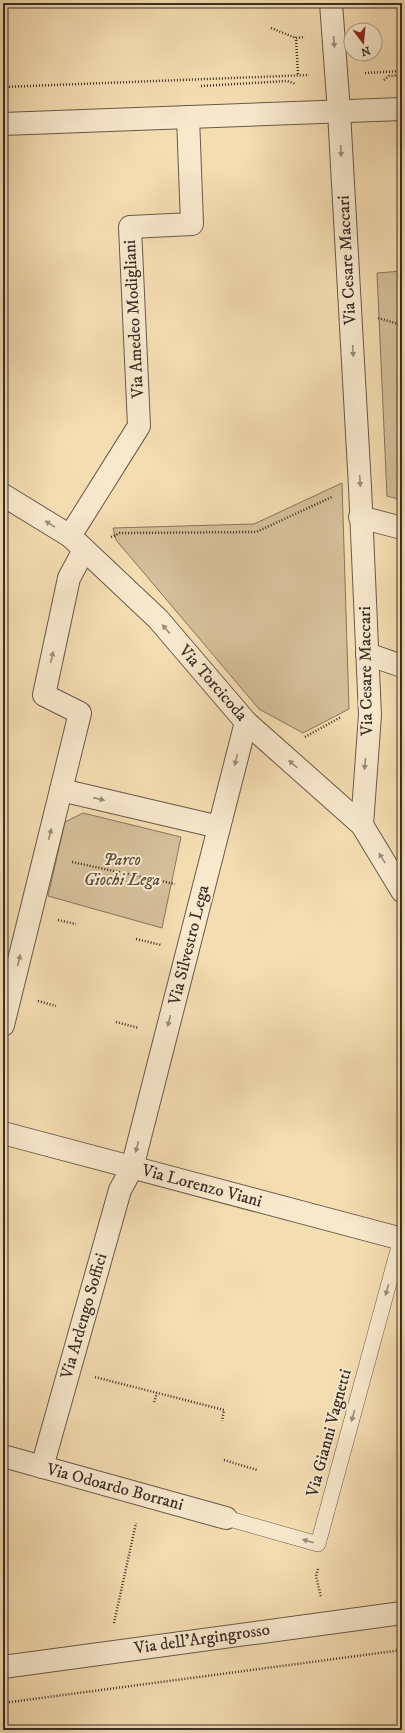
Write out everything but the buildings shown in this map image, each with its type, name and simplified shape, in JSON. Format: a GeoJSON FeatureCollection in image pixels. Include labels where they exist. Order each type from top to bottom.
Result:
{"type":"FeatureCollection","features":[{"type":"Feature","properties":{"kind":"street","name":"Via Cesare Maccari"},"geometry":{"type":"LineString","coordinates":[[331,3],[339,112],[360,487],[360,517],[370,715],[362,825]]}},
{"type":"Feature","properties":{"kind":"street"},"geometry":{"type":"LineString","coordinates":[[3,124],[402,109]]}},
{"type":"Feature","properties":{"kind":"street","name":"Via Amedeo Modigliani"},"geometry":{"type":"LineString","coordinates":[[77,543],[139,426],[130,227],[192,224],[188,117]]}},
{"type":"Feature","properties":{"kind":"street","name":"Via Torcicoda"},"geometry":{"type":"LineString","coordinates":[[3,495],[77,543],[158,619],[246,722],[362,825],[402,892]]}},
{"type":"Feature","properties":{"kind":"street"},"geometry":{"type":"LineString","coordinates":[[360,517],[402,528]]}},
{"type":"Feature","properties":{"kind":"street"},"geometry":{"type":"LineString","coordinates":[[3,1025],[80,714],[44,695],[77,543]]}},
{"type":"Feature","properties":{"kind":"street"},"geometry":{"type":"LineString","coordinates":[[367,654],[402,666]]}},
{"type":"Feature","properties":{"kind":"street","name":"Via Silvestro Lega"},"geometry":{"type":"LineString","coordinates":[[132,1168],[246,722]]}},
{"type":"Feature","properties":{"kind":"street"},"geometry":{"type":"LineString","coordinates":[[61,790],[219,827]]}},
{"type":"Feature","properties":{"kind":"street","name":"Via Lorenzo Viani"},"geometry":{"type":"LineString","coordinates":[[3,1132],[132,1168],[402,1239]]}},
{"type":"Feature","properties":{"kind":"street","name":"Via Ardengo Soffici"},"geometry":{"type":"LineString","coordinates":[[42,1467],[119,1194],[132,1168]]}},
{"type":"Feature","properties":{"kind":"street","name":"Via Odoardo Borrani"},"geometry":{"type":"LineString","coordinates":[[3,1456],[226,1518]]}},
{"type":"Feature","properties":{"kind":"street","name":"Via dell'Argingrosso"},"geometry":{"type":"LineString","coordinates":[[3,1667],[402,1613]]}},
{"type":"Feature","properties":{"kind":"lane","name":"Via Gianni Vagnetti"},"geometry":{"type":"LineString","coordinates":[[318,1544],[402,1239]]}},
{"type":"Feature","properties":{"kind":"lane"},"geometry":{"type":"LineString","coordinates":[[226,1518],[318,1544]]}},
{"type":"Feature","properties":{"kind":"path"},"geometry":{"type":"LineString","coordinates":[[271,28],[296,38],[309,37]]}},
{"type":"Feature","properties":{"kind":"path"},"geometry":{"type":"LineString","coordinates":[[296,38],[298,74]]}},
{"type":"Feature","properties":{"kind":"path"},"geometry":{"type":"LineString","coordinates":[[357,73],[402,71]]}},
{"type":"Feature","properties":{"kind":"path"},"geometry":{"type":"LineString","coordinates":[[3,87],[298,74],[311,75]]}},
{"type":"Feature","properties":{"kind":"path"},"geometry":{"type":"LineString","coordinates":[[374,317],[402,325]]}},
{"type":"Feature","properties":{"kind":"path"},"geometry":{"type":"LineString","coordinates":[[108,538],[120,533],[256,532],[346,491],[360,487]]}},
{"type":"Feature","properties":{"kind":"path"},"geometry":{"type":"LineString","coordinates":[[46,854],[57,858],[175,884]]}},
{"type":"Feature","properties":{"kind":"path"},"geometry":{"type":"LineString","coordinates":[[136,939],[161,945]]}},
{"type":"Feature","properties":{"kind":"path"},"geometry":{"type":"LineString","coordinates":[[116,1022],[142,1028]]}},
{"type":"Feature","properties":{"kind":"path"},"geometry":{"type":"LineString","coordinates":[[93,1376],[224,1410],[222,1421]]}},
{"type":"Feature","properties":{"kind":"path"},"geometry":{"type":"LineString","coordinates":[[154,1402],[157,1393]]}},
{"type":"Feature","properties":{"kind":"path"},"geometry":{"type":"LineString","coordinates":[[224,1460],[257,1470]]}},
{"type":"Feature","properties":{"kind":"path"},"geometry":{"type":"LineString","coordinates":[[113,1628],[143,1495]]}},
{"type":"Feature","properties":{"kind":"path"},"geometry":{"type":"LineString","coordinates":[[318,1544],[320,1560],[316,1576],[322,1603]]}},
{"type":"Feature","properties":{"kind":"path"},"geometry":{"type":"LineString","coordinates":[[3,1703],[402,1650]]}},
{"type":"Feature","properties":{"kind":"green space"},"geometry":{"type":"Polygon","coordinates":[[[402,271],[402,500],[387,496],[377,273],[402,271]]]}},
{"type":"Feature","properties":{"kind":"green space"},"geometry":{"type":"Polygon","coordinates":[[[342,483],[349,709],[303,733],[259,709],[116,540],[113,528],[254,524],[342,483]]]}},
{"type":"Feature","properties":{"kind":"green space","name":"Parco Giochi Lega"},"geometry":{"type":"Polygon","coordinates":[[[83,813],[181,837],[162,928],[48,896],[65,822],[83,813]]]}}]}
